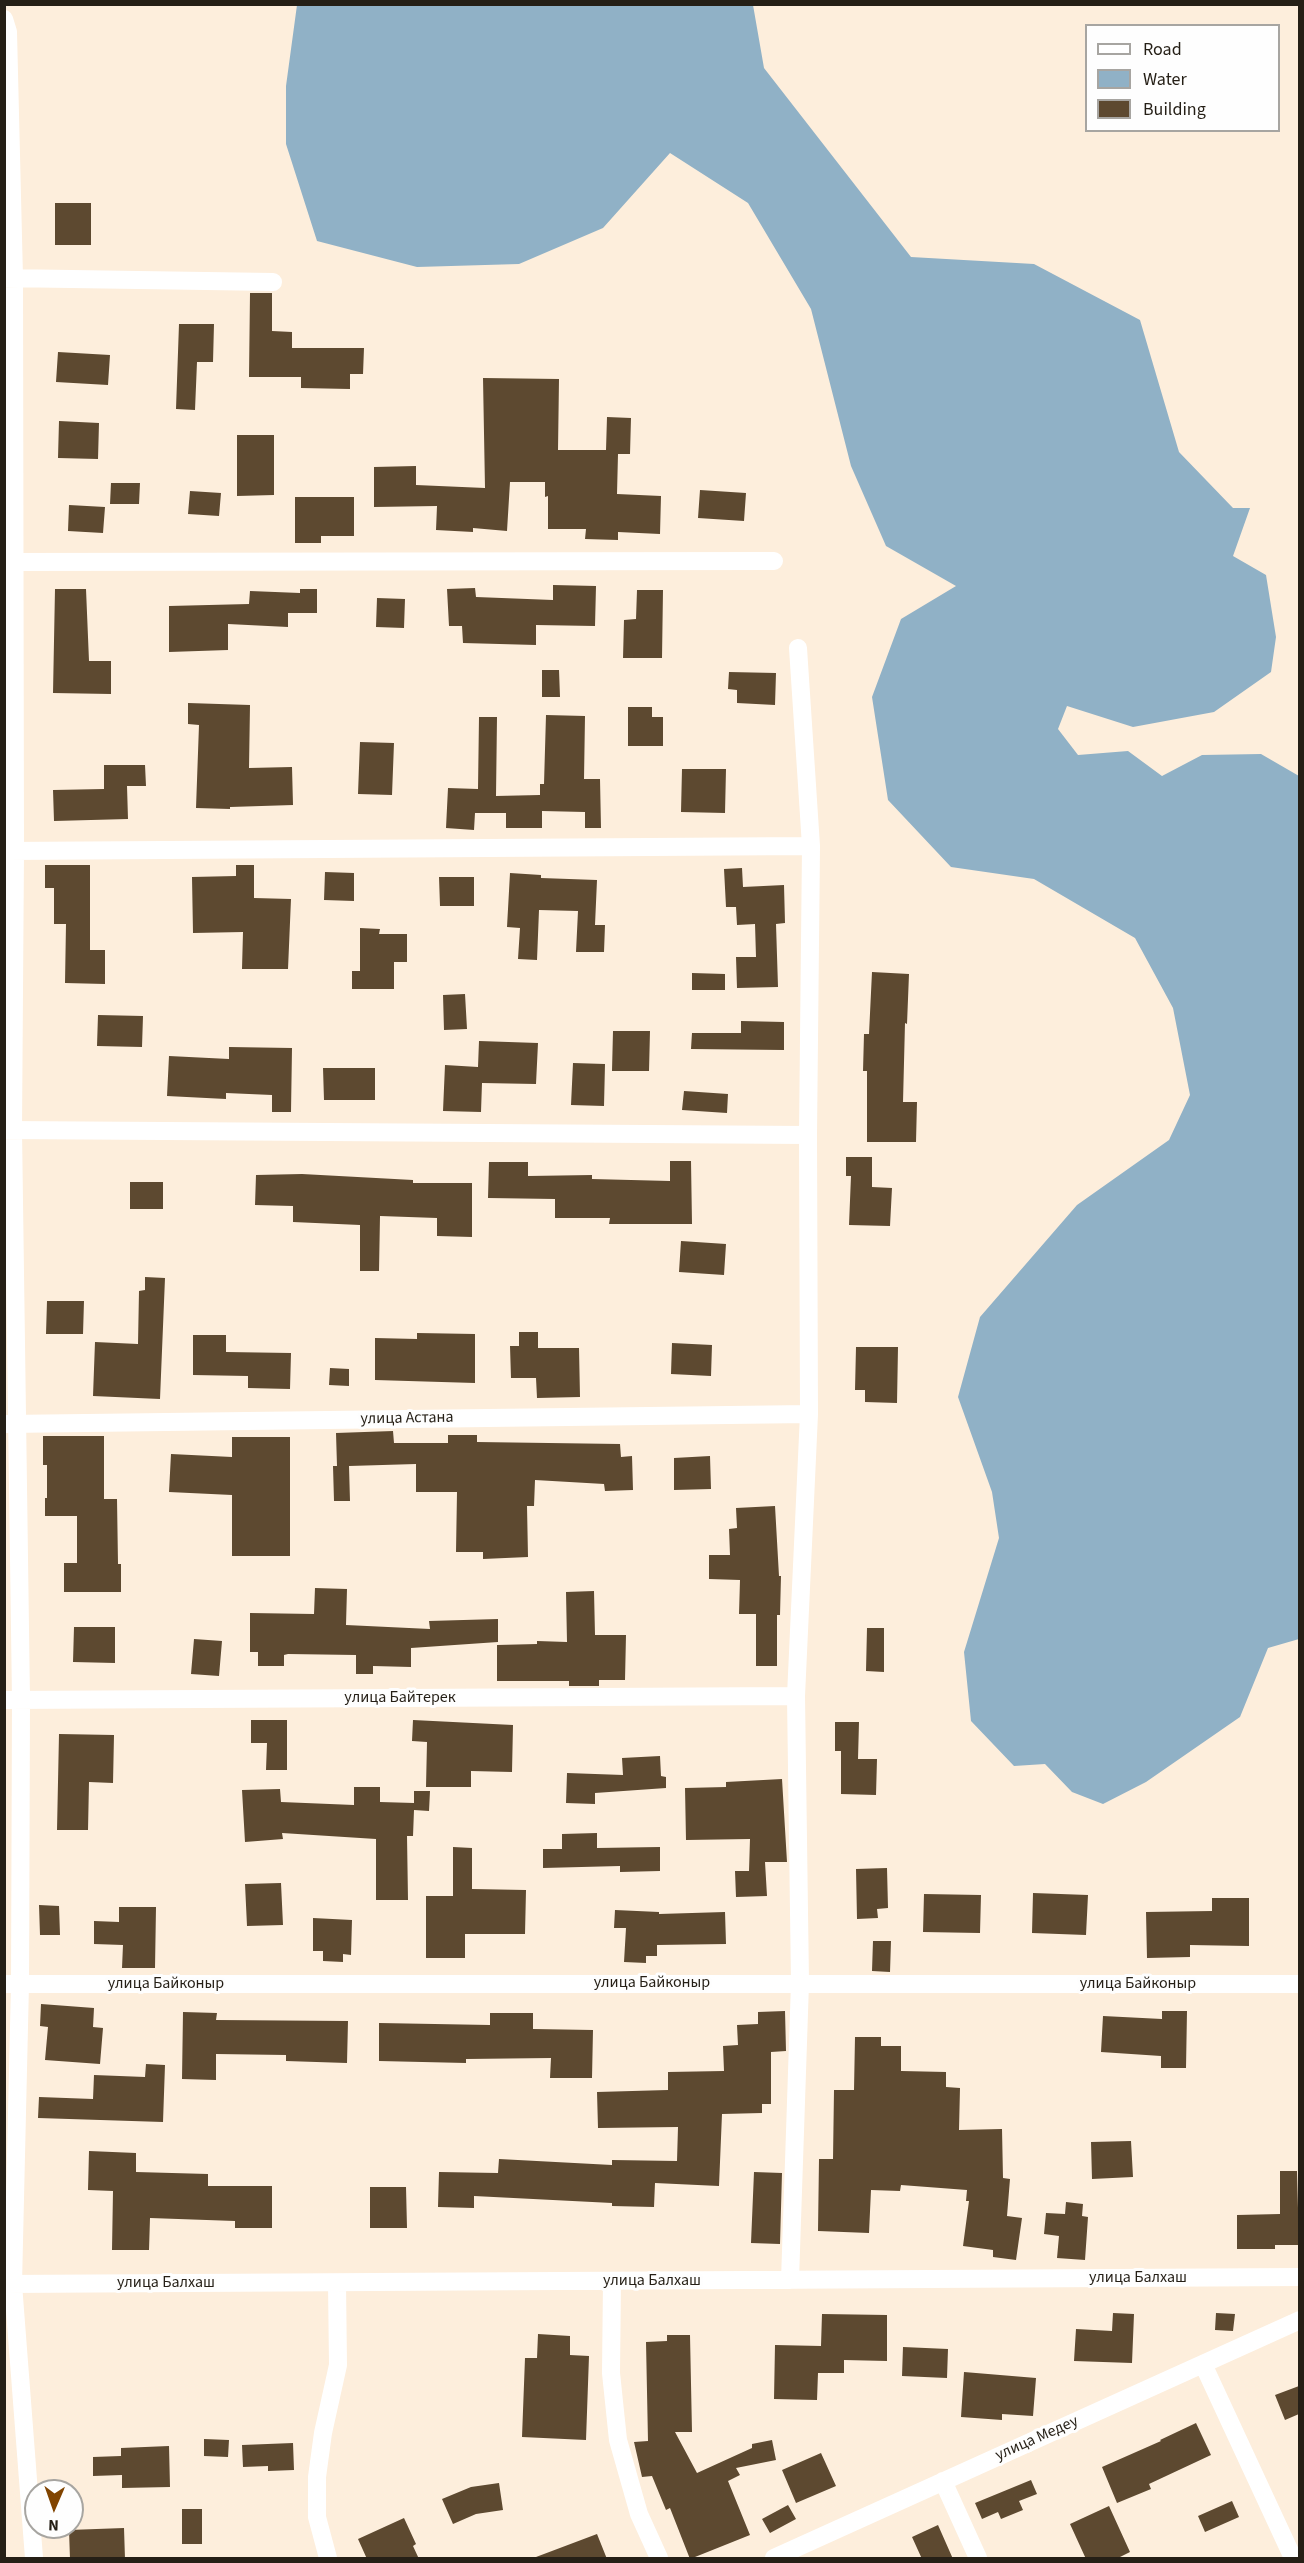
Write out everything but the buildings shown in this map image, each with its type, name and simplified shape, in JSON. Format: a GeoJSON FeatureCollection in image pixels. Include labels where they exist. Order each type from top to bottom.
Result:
{"type":"FeatureCollection","features":[{"type":"Feature","properties":{"kind":"street"},"geometry":{"type":"LineString","coordinates":[[4,19],[8,32],[9,1130],[13,1700],[9,2284],[34,2559]]}},
{"type":"Feature","properties":{"kind":"street"},"geometry":{"type":"LineString","coordinates":[[9,278],[273,282]]}},
{"type":"Feature","properties":{"kind":"street"},"geometry":{"type":"LineString","coordinates":[[9,562],[774,561]]}},
{"type":"Feature","properties":{"kind":"street"},"geometry":{"type":"LineString","coordinates":[[790,2280],[800,1983],[796,1696],[809,1414],[808,1135],[811,846],[798,648]]}},
{"type":"Feature","properties":{"kind":"street"},"geometry":{"type":"LineString","coordinates":[[10,851],[811,846]]}},
{"type":"Feature","properties":{"kind":"street"},"geometry":{"type":"LineString","coordinates":[[9,1130],[808,1135]]}},
{"type":"Feature","properties":{"kind":"street","name":"улица Астана"},"geometry":{"type":"LineString","coordinates":[[11,1424],[809,1414]]}},
{"type":"Feature","properties":{"kind":"street","name":"улица Байтерек"},"geometry":{"type":"LineString","coordinates":[[13,1700],[796,1696]]}},
{"type":"Feature","properties":{"kind":"street","name":"улица Байконыр"},"geometry":{"type":"LineString","coordinates":[[12,1984],[1299,1984]]}},
{"type":"Feature","properties":{"kind":"street","name":"улица Балхаш"},"geometry":{"type":"LineString","coordinates":[[9,2284],[1299,2277]]}},
{"type":"Feature","properties":{"kind":"street"},"geometry":{"type":"LineString","coordinates":[[612,2281],[611,2373],[618,2440],[639,2514],[658,2559]]}},
{"type":"Feature","properties":{"kind":"street"},"geometry":{"type":"LineString","coordinates":[[328,2559],[317,2517],[317,2477],[323,2433],[338,2365],[337,2283]]}},
{"type":"Feature","properties":{"kind":"street","name":"улица Медеу"},"geometry":{"type":"LineString","coordinates":[[774,2559],[1299,2320]]}},
{"type":"Feature","properties":{"kind":"street"},"geometry":{"type":"LineString","coordinates":[[1203,2364],[1293,2559]]}},
{"type":"Feature","properties":{"kind":"street"},"geometry":{"type":"LineString","coordinates":[[944,2481],[978,2559]]}},
{"type":"Feature","properties":{"kind":"water"},"geometry":{"type":"Polygon","coordinates":[[[297,5],[753,5],[764,68],[911,257],[1034,264],[1140,320],[1179,452],[1233,508],[1250,508],[1233,556],[1266,575],[1276,637],[1271,672],[1214,712],[1133,727],[1067,706],[1058,729],[1078,755],[1128,751],[1162,776],[1202,755],[1261,754],[1299,776],[1299,1639],[1268,1648],[1240,1717],[1146,1782],[1103,1804],[1072,1792],[1045,1764],[1014,1766],[971,1721],[964,1652],[999,1538],[992,1492],[958,1397],[980,1317],[1077,1205],[1169,1140],[1190,1095],[1173,1008],[1135,938],[1034,879],[951,867],[888,800],[872,697],[901,619],[956,586],[886,546],[851,466],[811,309],[748,203],[670,153],[603,228],[519,264],[417,267],[317,241],[286,144],[286,86],[297,5]]]}}]}
